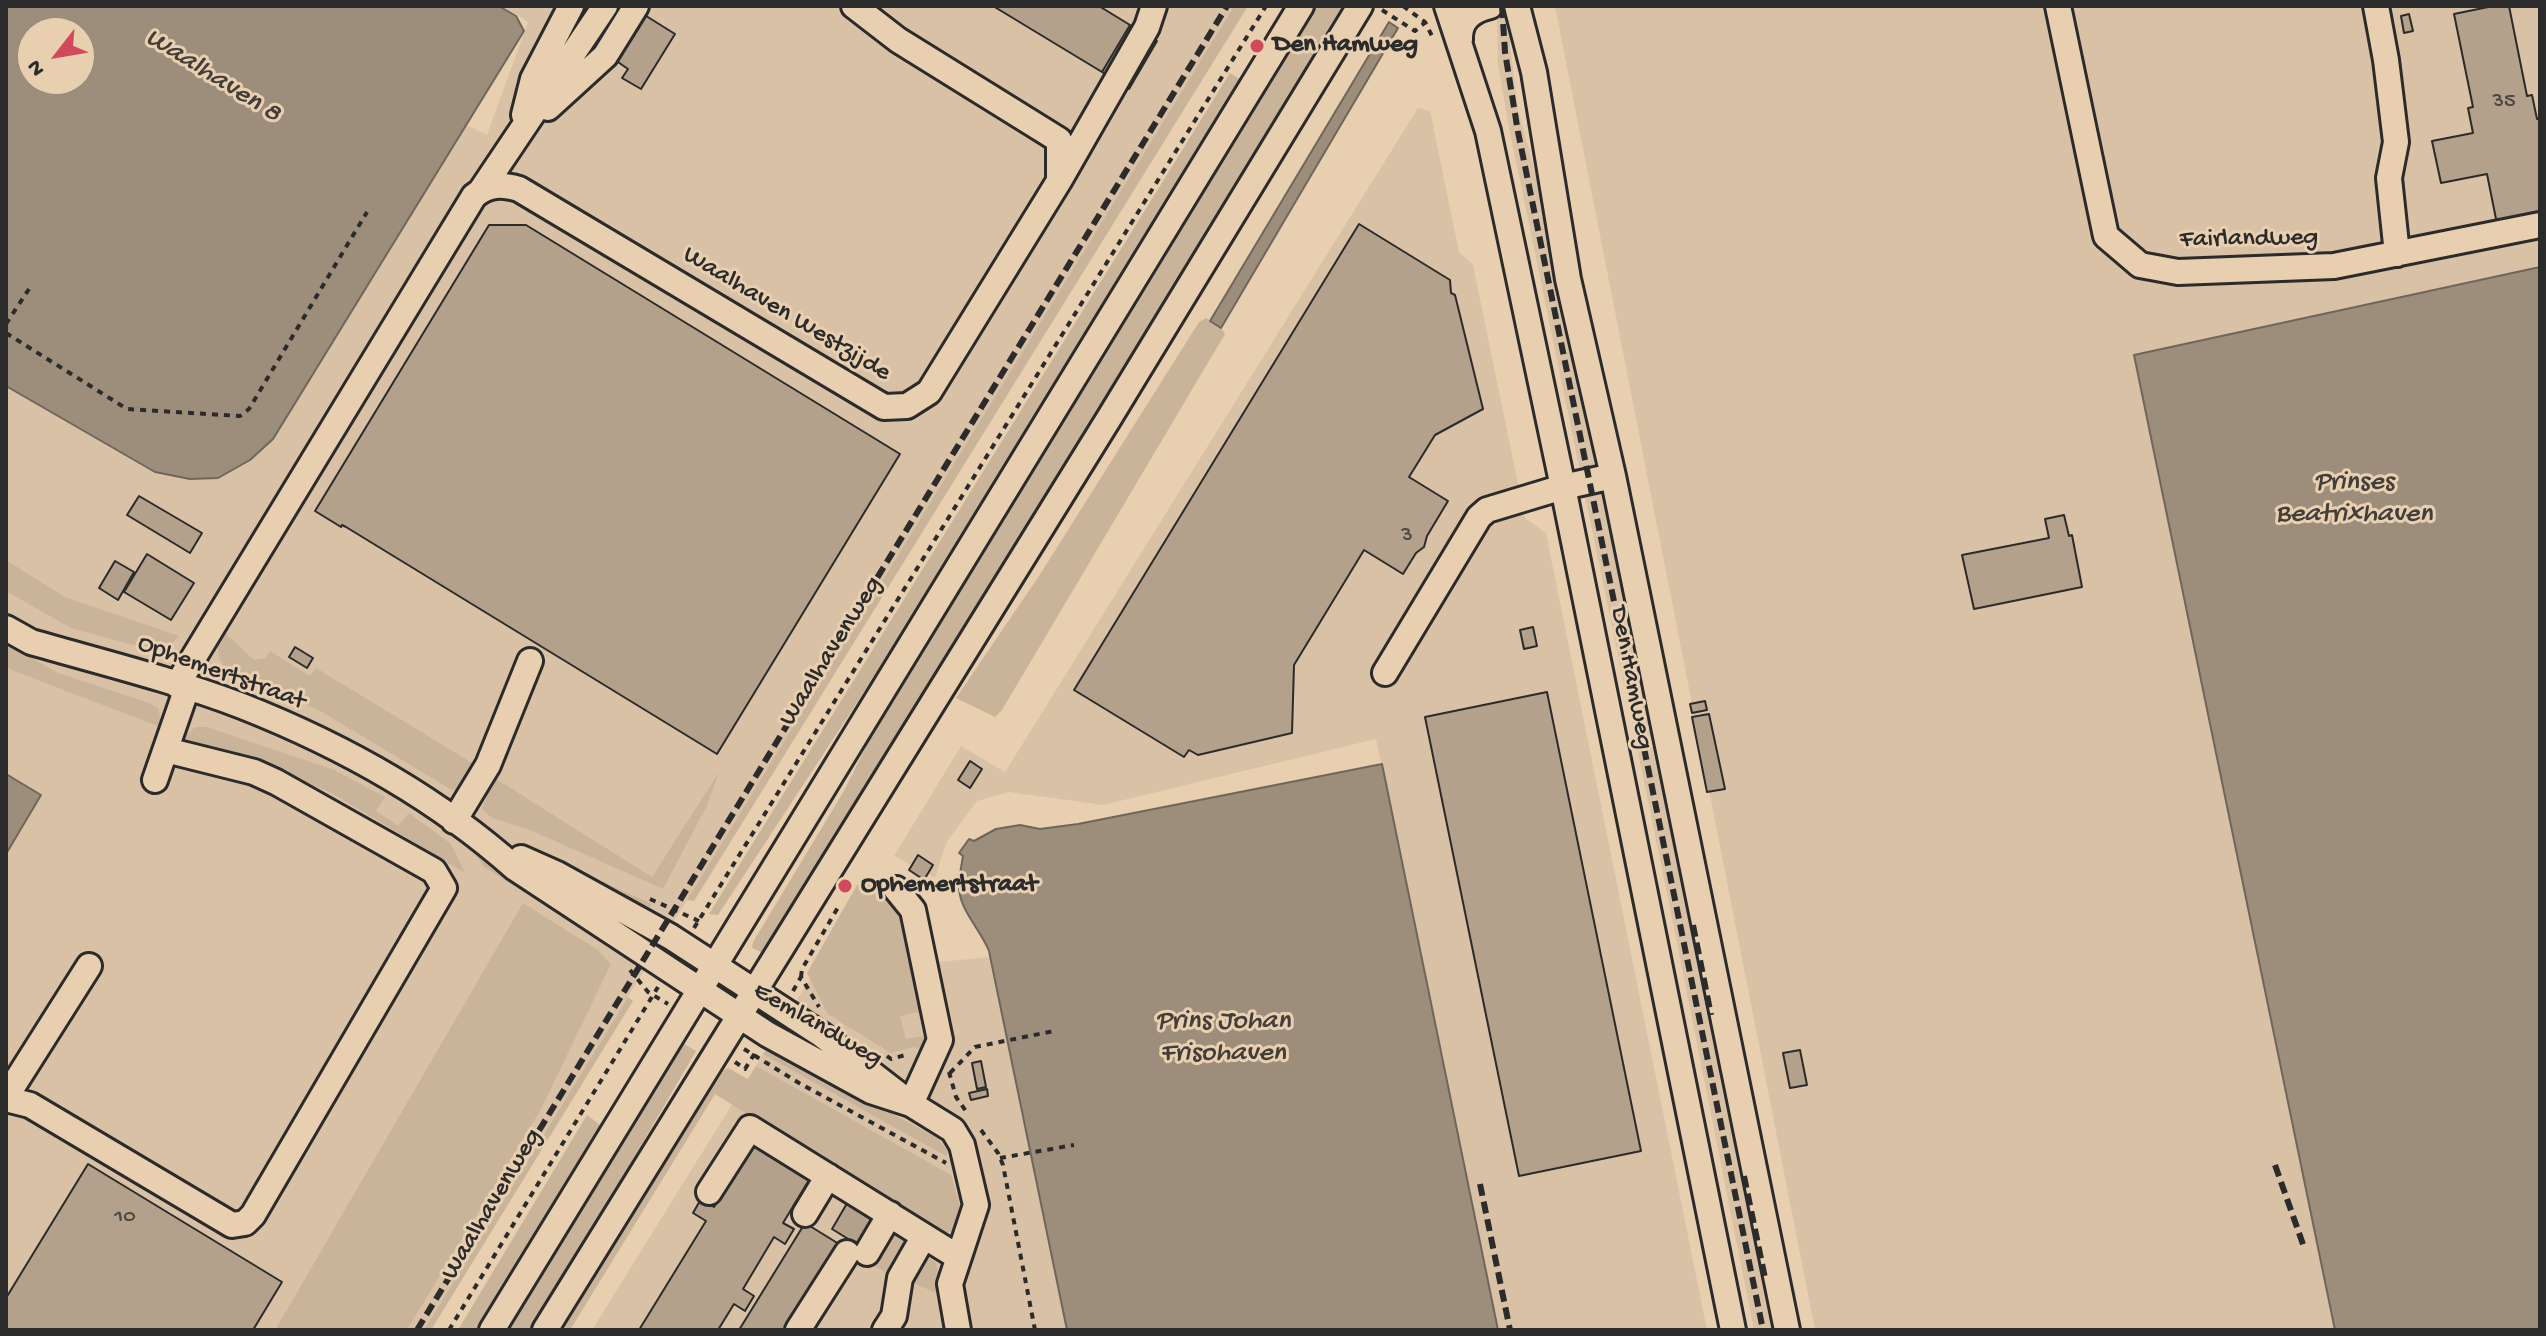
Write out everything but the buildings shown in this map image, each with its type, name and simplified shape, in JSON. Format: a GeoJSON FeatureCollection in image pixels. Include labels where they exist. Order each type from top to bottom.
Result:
{"type":"FeatureCollection","features":[{"type":"Feature","properties":{"kind":"street"},"geometry":{"type":"LineString","coordinates":[[519,133],[533,79],[571,6]]}},
{"type":"Feature","properties":{"kind":"street"},"geometry":{"type":"LineString","coordinates":[[519,133],[592,6]]}},
{"type":"Feature","properties":{"kind":"street"},"geometry":{"type":"LineString","coordinates":[[155,780],[182,686],[457,223],[605,6]]}},
{"type":"Feature","properties":{"kind":"street"},"geometry":{"type":"LineString","coordinates":[[519,133],[587,56],[618,6]]}},
{"type":"Feature","properties":{"kind":"street"},"geometry":{"type":"LineString","coordinates":[[519,133],[605,56],[636,6]]}},
{"type":"Feature","properties":{"kind":"street"},"geometry":{"type":"LineString","coordinates":[[854,6],[898,40],[1059,140],[1059,181]]}},
{"type":"Feature","properties":{"kind":"street","name":"Waalhaven Westzijde"},"geometry":{"type":"LineString","coordinates":[[482,189],[494,186],[519,189],[884,407],[907,406],[929,392],[1059,181],[1147,27],[1154,6]]}},
{"type":"Feature","properties":{"kind":"street"},"geometry":{"type":"LineString","coordinates":[[492,1330],[1301,6]]}},
{"type":"Feature","properties":{"kind":"street"},"geometry":{"type":"LineString","coordinates":[[545,1330],[1360,6]]}},
{"type":"Feature","properties":{"kind":"street","name":"Den Hamweg"},"geometry":{"type":"LineString","coordinates":[[1447,6],[1488,131],[1733,1330]]}},
{"type":"Feature","properties":{"kind":"street"},"geometry":{"type":"LineString","coordinates":[[1460,40],[1461,28],[1469,15],[1493,6],[1513,14],[1529,52]]}},
{"type":"Feature","properties":{"kind":"street","name":"Den Hamweg"},"geometry":{"type":"LineString","coordinates":[[1517,6],[1529,52],[1568,279],[1613,476],[1787,1330]]}},
{"type":"Feature","properties":{"kind":"street","name":"Fairlandweg"},"geometry":{"type":"LineString","coordinates":[[2058,6],[2106,236],[2140,265],[2178,272],[2334,266],[2540,225]]}},
{"type":"Feature","properties":{"kind":"street"},"geometry":{"type":"LineString","coordinates":[[2376,6],[2396,142],[2389,178],[2397,254]]}},
{"type":"Feature","properties":{"kind":"street"},"geometry":{"type":"LineString","coordinates":[[1385,673],[1479,517],[1498,505],[1613,476]]}},
{"type":"Feature","properties":{"kind":"street","name":"Ophemertstraat"},"geometry":{"type":"LineString","coordinates":[[6,628],[31,642],[241,706],[360,760],[409,789],[489,844],[515,868],[700,989]]}},
{"type":"Feature","properties":{"kind":"street"},"geometry":{"type":"LineString","coordinates":[[454,821],[488,765],[530,661]]}},
{"type":"Feature","properties":{"kind":"street"},"geometry":{"type":"LineString","coordinates":[[89,966],[6,1098],[30,1105],[232,1225],[245,1223],[253,1215],[444,888],[434,871],[276,782],[254,772],[166,750]]}},
{"type":"Feature","properties":{"kind":"street","name":"Ophemertstraat"},"geometry":{"type":"LineString","coordinates":[[489,844],[557,874],[649,923],[715,965]]}},
{"type":"Feature","properties":{"kind":"street"},"geometry":{"type":"LineString","coordinates":[[896,889],[913,910],[940,1040],[911,1104]]}},
{"type":"Feature","properties":{"kind":"street","name":"Eemlandweg"},"geometry":{"type":"LineString","coordinates":[[715,965],[837,1046],[911,1104],[953,1130],[962,1145],[976,1205],[950,1291],[958,1330]]}},
{"type":"Feature","properties":{"kind":"street","name":"Eemlandweg"},"geometry":{"type":"LineString","coordinates":[[700,989],[767,1034],[871,1091],[911,1104]]}},
{"type":"Feature","properties":{"kind":"street"},"geometry":{"type":"LineString","coordinates":[[709,1192],[750,1128],[958,1257]]}},
{"type":"Feature","properties":{"kind":"street"},"geometry":{"type":"LineString","coordinates":[[805,1214],[828,1176]]}},
{"type":"Feature","properties":{"kind":"street"},"geometry":{"type":"LineString","coordinates":[[798,1330],[890,1214]]}},
{"type":"Feature","properties":{"kind":"street"},"geometry":{"type":"LineString","coordinates":[[885,1330],[894,1316],[900,1278],[924,1236]]}},
{"type":"Feature","properties":{"kind":"path","name":"Waalhavenweg"},"geometry":{"type":"LineString","coordinates":[[683,944],[1266,6]]}},
{"type":"Feature","properties":{"kind":"path"},"geometry":{"type":"LineString","coordinates":[[1376,6],[1415,31],[1425,22],[1403,6]]}},
{"type":"Feature","properties":{"kind":"path"},"geometry":{"type":"LineString","coordinates":[[6,333],[127,409],[240,416],[249,409],[367,212]]}},
{"type":"Feature","properties":{"kind":"path"},"geometry":{"type":"LineString","coordinates":[[6,324],[29,289]]}},
{"type":"Feature","properties":{"kind":"path"},"geometry":{"type":"LineString","coordinates":[[801,977],[802,969],[840,904]]}},
{"type":"Feature","properties":{"kind":"path","name":"Waalhavenweg"},"geometry":{"type":"LineString","coordinates":[[449,1330],[669,969]]}},
{"type":"Feature","properties":{"kind":"path"},"geometry":{"type":"LineString","coordinates":[[653,995],[684,1014]]}},
{"type":"Feature","properties":{"kind":"path"},"geometry":{"type":"LineString","coordinates":[[950,1073],[975,1047],[1054,1031]]}},
{"type":"Feature","properties":{"kind":"path"},"geometry":{"type":"LineString","coordinates":[[725,1038],[799,1083],[969,1175]]}},
{"type":"Feature","properties":{"kind":"path"},"geometry":{"type":"LineString","coordinates":[[1000,1158],[1074,1145]]}},
{"type":"Feature","properties":{"kind":"shaded area"},"geometry":{"type":"Polygon","coordinates":[[[502,6],[1234,6],[424,1330],[407,1330],[539,1113],[523,904],[275,1330],[6,1330],[6,353],[450,117],[487,135],[528,22],[502,6]],[[717,777],[652,877],[663,888],[708,804],[717,777]]]}},
{"type":"Feature","properties":{"kind":"shaded area"},"geometry":{"type":"Polygon","coordinates":[[[1234,6],[1248,6],[694,901],[687,900],[1234,6]]]}},
{"type":"Feature","properties":{"kind":"shaded area"},"geometry":{"type":"Polygon","coordinates":[[[1314,6],[1349,6],[926,697],[768,948],[761,952],[752,948],[844,791],[887,704],[1314,6]]]}},
{"type":"Feature","properties":{"kind":"shaded area"},"geometry":{"type":"Polygon","coordinates":[[[1497,6],[1512,6],[1510,44],[1518,110],[1560,262],[1781,1330],[1754,1330],[1509,127],[1498,65],[1497,6]]]}},
{"type":"Feature","properties":{"kind":"shaded area"},"geometry":{"type":"Polygon","coordinates":[[[1555,6],[2540,6],[2540,267],[2134,355],[2335,1330],[1815,1330],[1555,6]]]}},
{"type":"Feature","properties":{"kind":"shaded area"},"geometry":{"type":"Polygon","coordinates":[[[1230,73],[1243,81],[894,646],[718,915],[709,914],[1230,73]]]}},
{"type":"Feature","properties":{"kind":"shaded area"},"geometry":{"type":"Polygon","coordinates":[[[1418,108],[1430,111],[1459,252],[1473,265],[1525,518],[1546,533],[1707,1330],[1498,1330],[1376,739],[1103,805],[1009,792],[977,801],[946,843],[935,878],[894,856],[961,746],[1005,772],[1418,108]]]}},
{"type":"Feature","properties":{"kind":"shaded area"},"geometry":{"type":"Polygon","coordinates":[[[1206,318],[1225,334],[1002,710],[995,717],[956,698],[1039,576],[1199,322],[1206,318]]]}},
{"type":"Feature","properties":{"kind":"shaded area"},"geometry":{"type":"Polygon","coordinates":[[[6,560],[65,597],[179,636],[165,650],[158,652],[71,628],[6,591],[6,560]]]}},
{"type":"Feature","properties":{"kind":"shaded area"},"geometry":{"type":"Polygon","coordinates":[[[224,632],[254,660],[266,658],[270,651],[310,676],[316,668],[474,764],[460,789],[452,790],[317,709],[229,674],[219,658],[218,647],[224,632]]]}},
{"type":"Feature","properties":{"kind":"shaded area"},"geometry":{"type":"Polygon","coordinates":[[[6,643],[58,673],[149,703],[158,708],[163,728],[6,667],[6,643]]]}},
{"type":"Feature","properties":{"kind":"shaded area"},"geometry":{"type":"Polygon","coordinates":[[[195,727],[207,727],[334,770],[385,797],[376,811],[398,826],[409,813],[451,844],[465,873],[330,792],[225,750],[218,755],[182,739],[195,727]]]}},
{"type":"Feature","properties":{"kind":"shaded area"},"geometry":{"type":"Polygon","coordinates":[[[719,772],[708,804],[663,889],[530,830],[492,818],[482,809],[493,777],[652,877],[719,772]]]}},
{"type":"Feature","properties":{"kind":"shaded area"},"geometry":{"type":"Polygon","coordinates":[[[528,848],[652,904],[647,911],[528,848]]]}},
{"type":"Feature","properties":{"kind":"shaded area"},"geometry":{"type":"Polygon","coordinates":[[[474,853],[621,950],[619,953],[484,867],[474,853]]]}},
{"type":"Feature","properties":{"kind":"shaded area"},"geometry":{"type":"Polygon","coordinates":[[[864,881],[886,895],[902,915],[925,1011],[900,1016],[906,1039],[929,1035],[923,1049],[914,1047],[891,1053],[828,1014],[807,973],[857,885],[864,881]]]}},
{"type":"Feature","properties":{"kind":"shaded area"},"geometry":{"type":"Polygon","coordinates":[[[523,903],[598,950],[611,964],[539,1113],[407,1330],[275,1330],[523,903]]]}},
{"type":"Feature","properties":{"kind":"shaded area"},"geometry":{"type":"Polygon","coordinates":[[[1064,950],[1136,1330],[592,1330],[813,974],[1064,950]]]}},
{"type":"Feature","properties":{"kind":"shaded area"},"geometry":{"type":"Polygon","coordinates":[[[628,997],[633,1001],[431,1330],[424,1330],[628,997]]]}},
{"type":"Feature","properties":{"kind":"shaded area"},"geometry":{"type":"Polygon","coordinates":[[[681,1042],[696,1051],[558,1288],[531,1330],[508,1330],[681,1042]]]}},
{"type":"Feature","properties":{"kind":"shaded area"},"geometry":{"type":"Polygon","coordinates":[[[768,1047],[937,1138],[948,1151],[946,1156],[763,1054],[768,1047]]]}},
{"type":"Feature","properties":{"kind":"shaded area"},"geometry":{"type":"Polygon","coordinates":[[[756,1066],[951,1175],[961,1211],[957,1228],[939,1233],[715,1094],[570,1330],[559,1330],[724,1070],[728,1068],[748,1079],[756,1066]]]}},
{"type":"Feature","properties":{"kind":"shaded area"},"geometry":{"type":"Polygon","coordinates":[[[587,1115],[604,1128],[482,1330],[458,1330],[587,1115]]]}},
{"type":"Feature","properties":{"kind":"shaded area"},"geometry":{"type":"Polygon","coordinates":[[[894,1231],[902,1237],[904,1244],[886,1272],[874,1266],[894,1231]]]}},
{"type":"Feature","properties":{"kind":"shaded area"},"geometry":{"type":"Polygon","coordinates":[[[929,1258],[936,1263],[951,1330],[940,1294],[910,1282],[920,1261],[929,1258]]]}},
{"type":"Feature","properties":{"kind":"water","name":"Waalhaven 8"},"geometry":{"type":"Polygon","coordinates":[[[6,6],[499,6],[516,16],[524,31],[273,439],[250,460],[218,478],[190,479],[155,472],[6,386],[6,6]]]}},
{"type":"Feature","properties":{"kind":"water"},"geometry":{"type":"Polygon","coordinates":[[[1389,22],[1398,28],[1221,328],[1210,321],[1389,22]]]}},
{"type":"Feature","properties":{"kind":"water","name":"Prinses Beatrixhaven"},"geometry":{"type":"Polygon","coordinates":[[[2540,267],[2540,1330],[2335,1330],[2134,355],[2540,267]]]}},
{"type":"Feature","properties":{"kind":"water","name":"Prins Johan Frisohaven"},"geometry":{"type":"Polygon","coordinates":[[[1382,764],[1498,1330],[1067,1330],[989,951],[960,896],[963,856],[959,853],[969,839],[974,841],[996,829],[1020,825],[1040,829],[1078,824],[1382,764]]]}},
{"type":"Feature","properties":{"kind":"water"},"geometry":{"type":"Polygon","coordinates":[[[6,774],[41,795],[6,854],[6,774]]]}},
{"type":"Feature","properties":{"kind":"railway"},"geometry":{"type":"LineString","coordinates":[[417,1330],[1227,6]]}},
{"type":"Feature","properties":{"kind":"railway"},"geometry":{"type":"LineString","coordinates":[[1502,6],[1505,52],[1518,132],[1763,1330]]}},
{"type":"Feature","properties":{"kind":"railway"},"geometry":{"type":"LineString","coordinates":[[1693,925],[1711,1015]]}},
{"type":"Feature","properties":{"kind":"railway"},"geometry":{"type":"LineString","coordinates":[[2275,1165],[2304,1247]]}},
{"type":"Feature","properties":{"kind":"railway"},"geometry":{"type":"LineString","coordinates":[[1744,1176],[1765,1278]]}},
{"type":"Feature","properties":{"kind":"railway"},"geometry":{"type":"LineString","coordinates":[[1480,1184],[1510,1330]]}},
{"type":"Feature","properties":{"kind":"place","name":"Den Hamweg"},"geometry":{"type":"Point","coordinates":[1257,46]}},
{"type":"Feature","properties":{"kind":"place","name":"Ophemertstraat"},"geometry":{"type":"Point","coordinates":[845,886]}}]}
